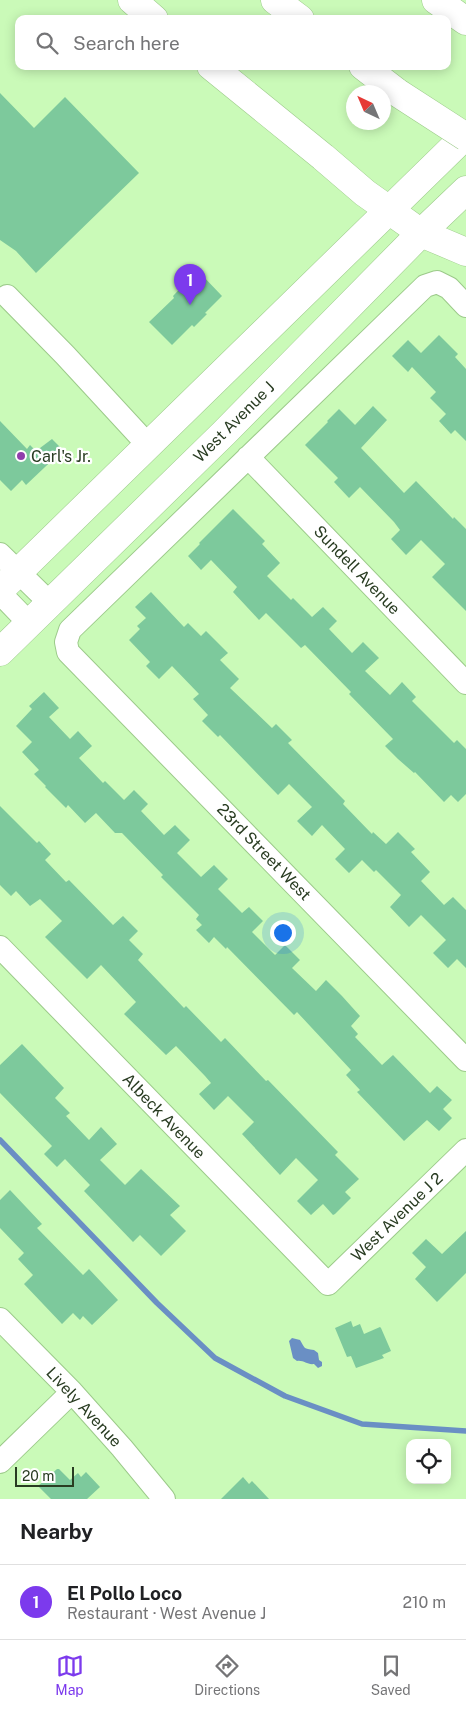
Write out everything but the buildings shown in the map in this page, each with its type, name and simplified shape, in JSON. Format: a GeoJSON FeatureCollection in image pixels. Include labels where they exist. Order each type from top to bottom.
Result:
{"type":"FeatureCollection","features":[{"type":"Feature","properties":{"kind":"main road"},"geometry":{"type":"LineString","coordinates":[[132,0],[149,15]]}},
{"type":"Feature","properties":{"kind":"main road"},"geometry":{"type":"LineString","coordinates":[[275,0],[295,15]]}},
{"type":"Feature","properties":{"kind":"main road"},"geometry":{"type":"LineString","coordinates":[[436,0],[466,21]]}},
{"type":"Feature","properties":{"kind":"main road"},"geometry":{"type":"LineString","coordinates":[[216,70],[388,210],[421,233],[466,252]]}},
{"type":"Feature","properties":{"kind":"main road"},"geometry":{"type":"LineString","coordinates":[[6,572],[148,445],[466,136],[398,93],[368,70]]}},
{"type":"Feature","properties":{"kind":"main road","name":"West Avenue J"},"geometry":{"type":"LineString","coordinates":[[0,652],[224,433],[421,233],[466,190]]}},
{"type":"Feature","properties":{"kind":"street"},"geometry":{"type":"LineString","coordinates":[[248,457],[425,286],[437,282],[449,288],[466,306]]}},
{"type":"Feature","properties":{"kind":"street"},"geometry":{"type":"LineString","coordinates":[[7,296],[65,355],[148,445]]}},
{"type":"Feature","properties":{"kind":"street","name":"23rd Street West"},"geometry":{"type":"LineString","coordinates":[[248,457],[70,630],[66,642],[68,652],[466,1060]]}},
{"type":"Feature","properties":{"kind":"street","name":"Sundell Avenue"},"geometry":{"type":"LineString","coordinates":[[248,457],[466,683]]}},
{"type":"Feature","properties":{"kind":"street"},"geometry":{"type":"LineString","coordinates":[[6,572],[49,602]]}},
{"type":"Feature","properties":{"kind":"street"},"geometry":{"type":"LineString","coordinates":[[0,593],[29,623]]}},
{"type":"Feature","properties":{"kind":"street","name":"Albeck Avenue"},"geometry":{"type":"LineString","coordinates":[[0,947],[328,1284]]}},
{"type":"Feature","properties":{"kind":"street","name":"West Avenue J 2"},"geometry":{"type":"LineString","coordinates":[[328,1284],[466,1150]]}},
{"type":"Feature","properties":{"kind":"street","name":"Lively Avenue"},"geometry":{"type":"LineString","coordinates":[[0,1319],[72,1392],[164,1499]]}},
{"type":"Feature","properties":{"kind":"street"},"geometry":{"type":"LineString","coordinates":[[0,1462],[72,1392]]}},
{"type":"Feature","properties":{"kind":"water"},"geometry":{"type":"Polygon","coordinates":[[[292,1338],[300,1340],[305,1348],[318,1353],[322,1366],[318,1368],[314,1364],[297,1361],[293,1358],[289,1341],[292,1338]]]}},
{"type":"Feature","properties":{"kind":"waterway"},"geometry":{"type":"LineString","coordinates":[[0,1140],[157,1303],[215,1358],[285,1396],[362,1424],[466,1431]]}},
{"type":"Feature","properties":{"kind":"place","name":"El Pollo Loco"},"geometry":{"type":"Point","coordinates":[190,305]}},
{"type":"Feature","properties":{"kind":"place","name":"Carl's Jr."},"geometry":{"type":"Point","coordinates":[21,456]}}]}
